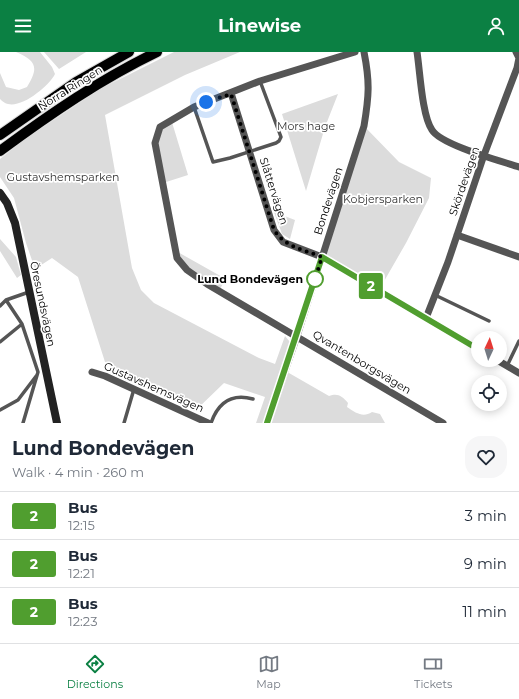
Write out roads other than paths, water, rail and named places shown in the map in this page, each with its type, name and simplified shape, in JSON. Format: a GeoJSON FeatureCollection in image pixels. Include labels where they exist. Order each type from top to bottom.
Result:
{"type":"FeatureCollection","features":[{"type":"Feature","properties":{"kind":"main road","name":"Norra Ringen"},"geometry":{"type":"LineString","coordinates":[[0,134],[76,82],[129,52]]}},
{"type":"Feature","properties":{"kind":"main road","name":"Norra Ringen"},"geometry":{"type":"LineString","coordinates":[[0,151],[44,118],[83,93],[157,52]]}},
{"type":"Feature","properties":{"kind":"main road"},"geometry":{"type":"LineString","coordinates":[[0,128],[5,125],[15,124]]}},
{"type":"Feature","properties":{"kind":"street"},"geometry":{"type":"LineString","coordinates":[[194,107],[231,94],[260,81],[355,52]]}},
{"type":"Feature","properties":{"kind":"street","name":"Bondevägen"},"geometry":{"type":"LineString","coordinates":[[267,423],[297,336],[364,126],[369,96],[368,69],[364,52]]}},
{"type":"Feature","properties":{"kind":"street"},"geometry":{"type":"LineString","coordinates":[[417,52],[426,117],[430,129],[436,136],[519,167]]}},
{"type":"Feature","properties":{"kind":"street","name":"Skördevägen"},"geometry":{"type":"LineString","coordinates":[[426,318],[457,235],[484,155],[516,84],[518,63],[516,52]]}},
{"type":"Feature","properties":{"kind":"street","name":"Slåttervägen"},"geometry":{"type":"LineString","coordinates":[[231,94],[274,230],[279,238],[289,245],[322,257],[471,345]]}},
{"type":"Feature","properties":{"kind":"street","name":"Qvantenborgsvägen"},"geometry":{"type":"LineString","coordinates":[[194,107],[163,123],[158,132],[156,147],[177,258],[192,274],[207,284],[443,423]]}},
{"type":"Feature","properties":{"kind":"street","name":"Öresundsvägen"},"geometry":{"type":"LineString","coordinates":[[0,193],[7,203],[15,223],[57,423]]}},
{"type":"Feature","properties":{"kind":"street"},"geometry":{"type":"LineString","coordinates":[[457,235],[519,257]]}},
{"type":"Feature","properties":{"kind":"street"},"geometry":{"type":"LineString","coordinates":[[507,366],[519,373]]}},
{"type":"Feature","properties":{"kind":"street","name":"Gustavshemsvägen"},"geometry":{"type":"LineString","coordinates":[[92,372],[209,423]]}},
{"type":"Feature","properties":{"kind":"lane"},"geometry":{"type":"LineString","coordinates":[[194,107],[213,162],[276,143],[281,137],[260,81]]}},
{"type":"Feature","properties":{"kind":"lane"},"geometry":{"type":"LineString","coordinates":[[0,306],[6,300],[29,292]]}},
{"type":"Feature","properties":{"kind":"lane"},"geometry":{"type":"LineString","coordinates":[[435,295],[489,322]]}},
{"type":"Feature","properties":{"kind":"lane"},"geometry":{"type":"LineString","coordinates":[[6,300],[22,324],[38,372],[23,423]]}},
{"type":"Feature","properties":{"kind":"lane"},"geometry":{"type":"LineString","coordinates":[[0,342],[22,324]]}},
{"type":"Feature","properties":{"kind":"lane"},"geometry":{"type":"LineString","coordinates":[[507,366],[519,341]]}},
{"type":"Feature","properties":{"kind":"lane"},"geometry":{"type":"LineString","coordinates":[[0,410],[18,400],[38,372]]}},
{"type":"Feature","properties":{"kind":"lane"},"geometry":{"type":"LineString","coordinates":[[124,423],[134,389]]}},
{"type":"Feature","properties":{"kind":"lane"},"geometry":{"type":"LineString","coordinates":[[209,423],[220,407],[231,398],[240,396],[253,399]]}},
{"type":"Feature","properties":{"kind":"place","name":"Lund Bondevägen"},"geometry":{"type":"Point","coordinates":[315,279]}},
{"type":"Feature","properties":{"kind":"park label","name":"Mors hage"},"geometry":{"type":"Point","coordinates":[306,126]}},
{"type":"Feature","properties":{"kind":"park label","name":"Gustavshemsparken"},"geometry":{"type":"Point","coordinates":[63,177]}},
{"type":"Feature","properties":{"kind":"park label","name":"Kobjersparken"},"geometry":{"type":"Point","coordinates":[383,199]}}]}
